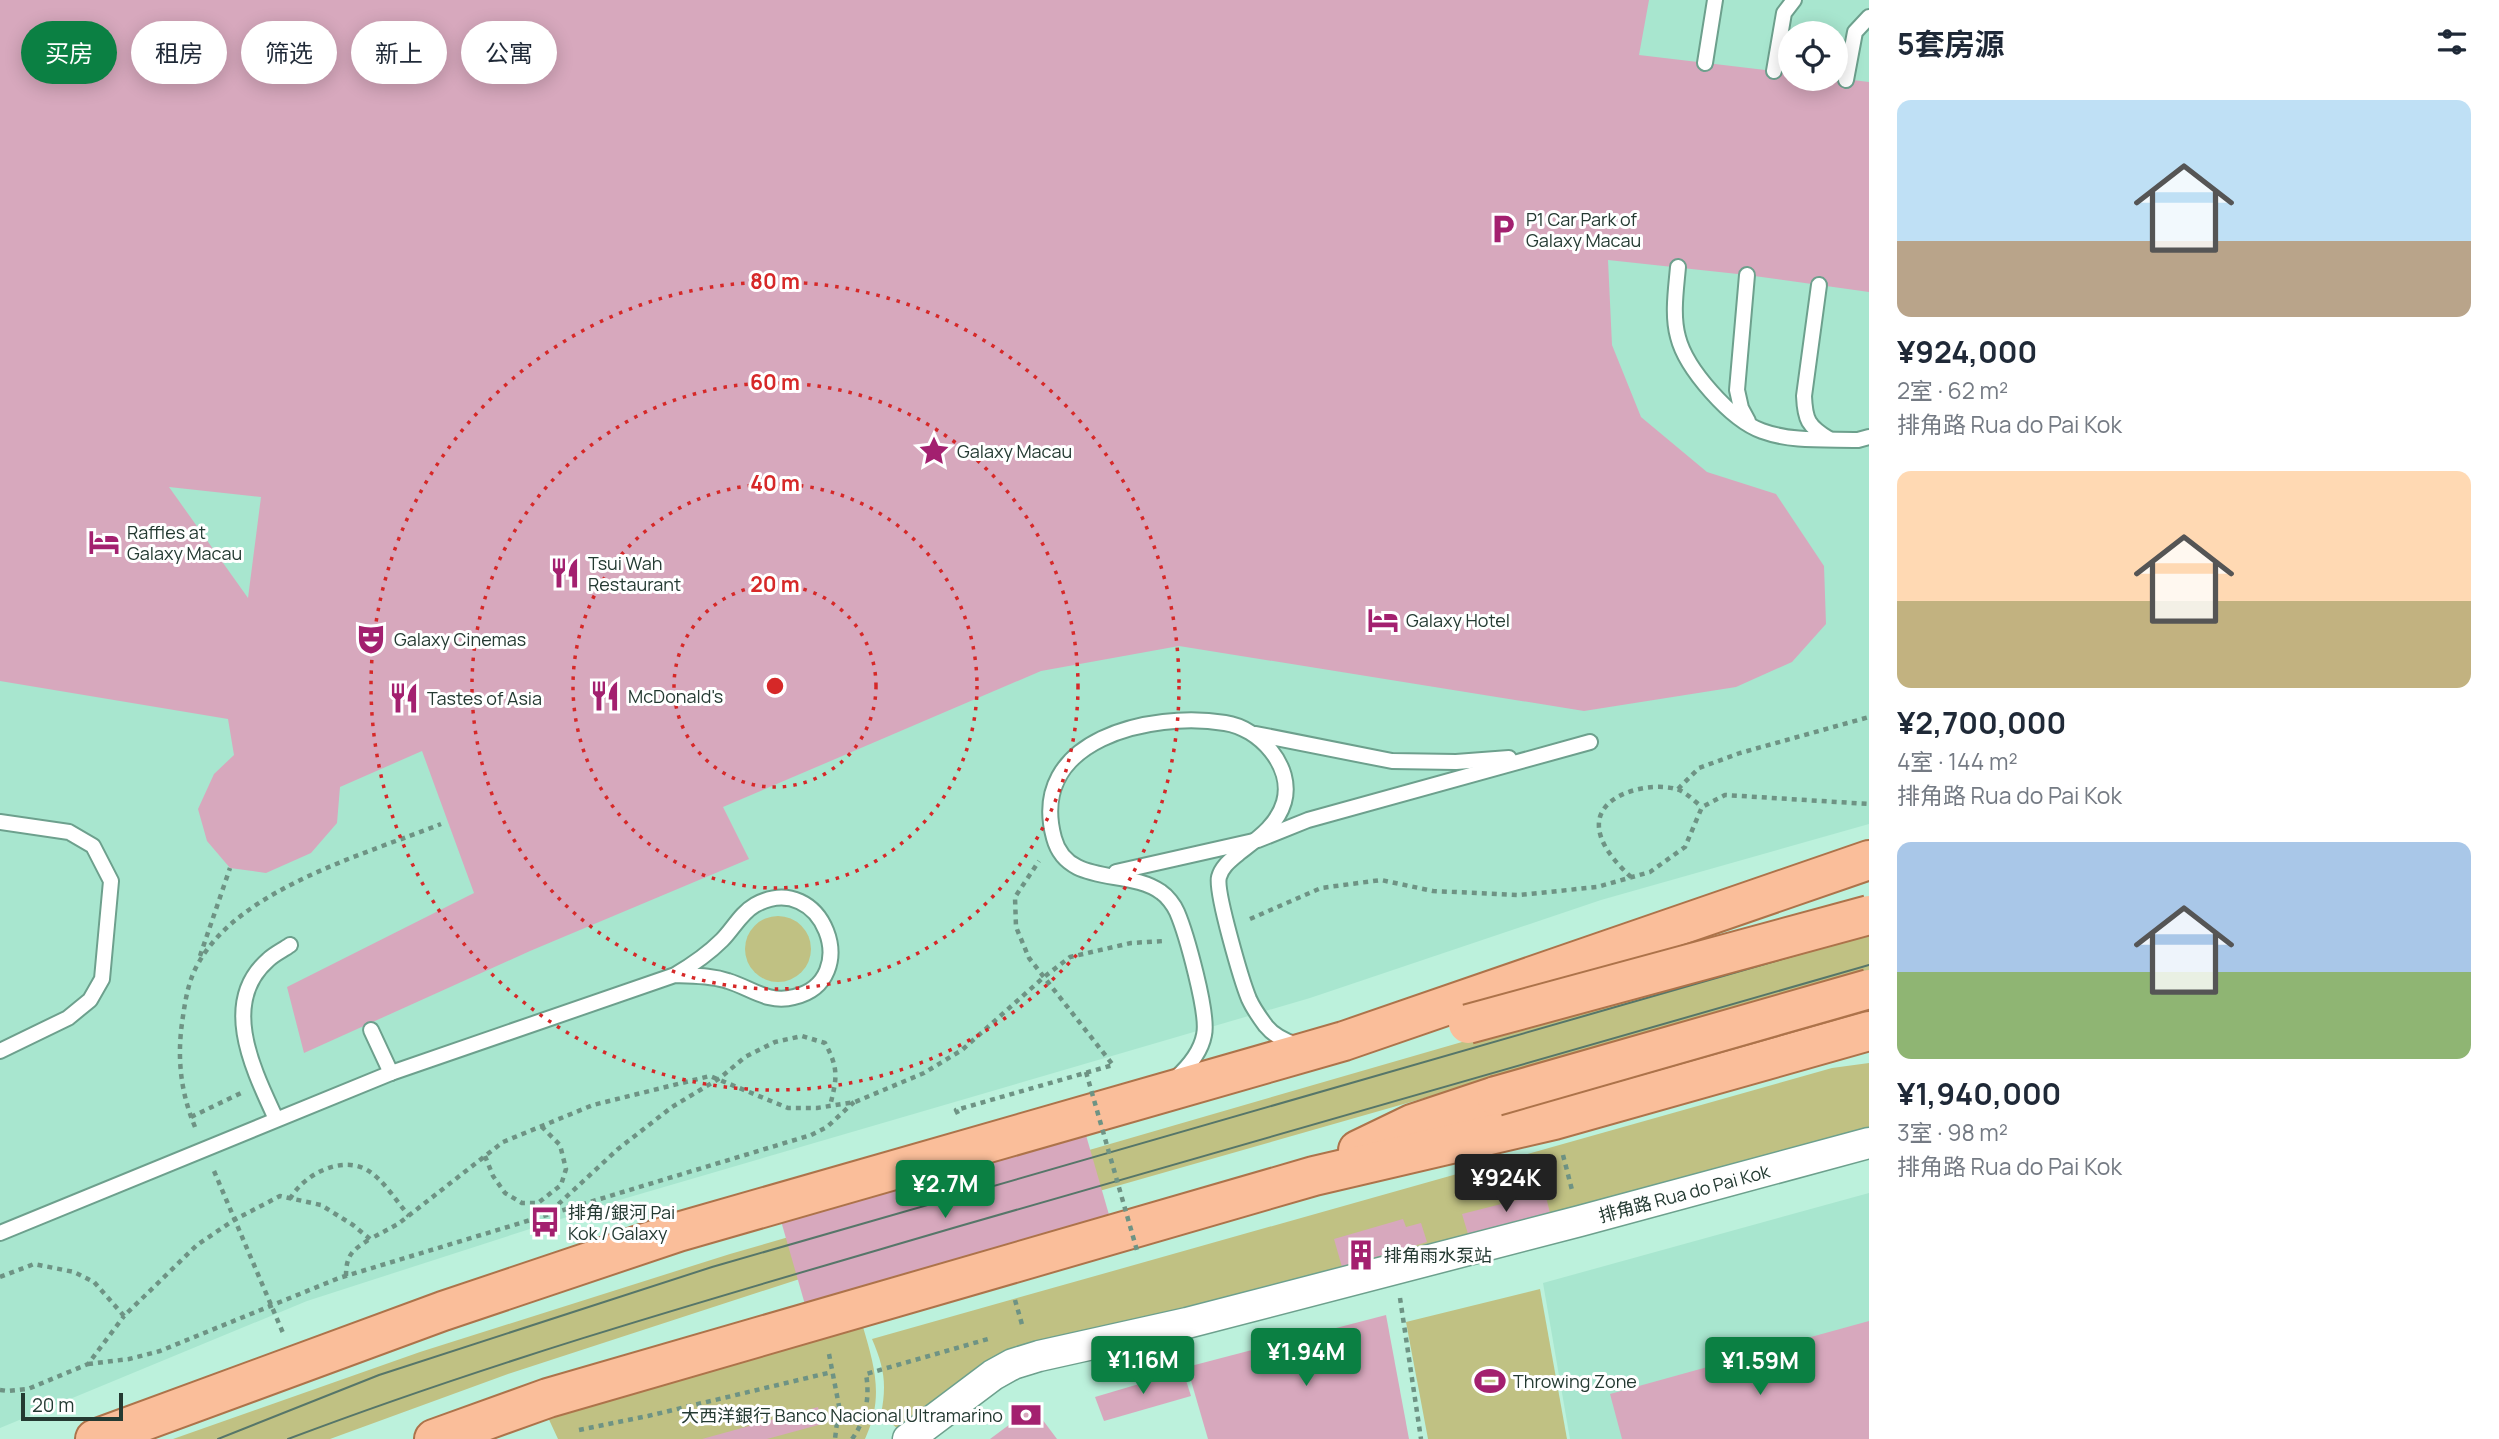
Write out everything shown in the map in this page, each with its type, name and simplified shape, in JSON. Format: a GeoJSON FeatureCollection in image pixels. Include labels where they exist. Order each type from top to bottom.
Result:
{"type":"FeatureCollection","features":[{"type":"Feature","properties":{"kind":"main road"},"geometry":{"type":"LineString","coordinates":[[95,1439],[443,1311],[678,1232],[1326,1046],[1869,860]]}},
{"type":"Feature","properties":{"kind":"main road"},"geometry":{"type":"LineString","coordinates":[[1326,1046],[1401,1041],[1869,915]]}},
{"type":"Feature","properties":{"kind":"main road"},"geometry":{"type":"LineString","coordinates":[[1314,1176],[1384,1136],[1412,1124],[1496,1096],[1869,989]]}},
{"type":"Feature","properties":{"kind":"main road"},"geometry":{"type":"LineString","coordinates":[[434,1439],[548,1398],[1314,1176],[1553,1120],[1869,1031]]}},
{"type":"Feature","properties":{"kind":"street","name":"排角路 Rua do Pai Kok"},"geometry":{"type":"LineString","coordinates":[[908,1439],[993,1375],[1013,1364],[1187,1323],[1869,1143]]}},
{"type":"Feature","properties":{"kind":"lane"},"geometry":{"type":"LineString","coordinates":[[1705,63],[1715,0]]}},
{"type":"Feature","properties":{"kind":"lane"},"geometry":{"type":"LineString","coordinates":[[1774,71],[1784,13],[1794,0]]}},
{"type":"Feature","properties":{"kind":"lane"},"geometry":{"type":"LineString","coordinates":[[1848,69],[1855,32],[1869,17]]}},
{"type":"Feature","properties":{"kind":"lane"},"geometry":{"type":"LineString","coordinates":[[1678,267],[1674,313],[1678,338],[1707,386],[1732,412],[1760,430],[1790,438],[1858,440],[1869,437]]}},
{"type":"Feature","properties":{"kind":"lane"},"geometry":{"type":"LineString","coordinates":[[1747,275],[1737,390],[1748,422]]}},
{"type":"Feature","properties":{"kind":"lane"},"geometry":{"type":"LineString","coordinates":[[1819,285],[1804,396],[1805,414],[1814,429],[1830,439]]}},
{"type":"Feature","properties":{"kind":"lane"},"geometry":{"type":"LineString","coordinates":[[1102,876],[1258,840],[1308,820],[1590,742],[1514,757],[1392,761],[1254,733],[1227,723],[1193,721],[1161,723],[1126,730],[1096,741],[1077,753],[1053,786],[1051,827],[1056,844],[1064,858],[1083,871],[1102,876],[1127,877],[1149,884],[1164,894],[1177,910],[1206,1011],[1205,1035],[1195,1057],[1178,1077],[1156,1095]]}},
{"type":"Feature","properties":{"kind":"lane"},"geometry":{"type":"LineString","coordinates":[[1254,733],[1272,750],[1285,778],[1284,802],[1258,840],[1226,863],[1219,878],[1219,897],[1250,1000],[1261,1019],[1283,1040],[1326,1046]]}},
{"type":"Feature","properties":{"kind":"lane"},"geometry":{"type":"LineString","coordinates":[[0,822],[69,832],[93,846],[111,881],[102,979],[90,1000],[68,1018],[0,1051]]}},
{"type":"Feature","properties":{"kind":"lane"},"geometry":{"type":"LineString","coordinates":[[0,1233],[391,1073],[675,975],[699,960],[722,940],[753,906],[770,900],[787,899],[804,904],[818,915],[827,930],[831,947],[829,963],[822,977],[811,989],[798,997],[782,1000],[766,998],[729,981],[675,975]]}},
{"type":"Feature","properties":{"kind":"lane"},"geometry":{"type":"LineString","coordinates":[[276,1119],[246,1043],[242,1020],[243,1002],[253,978],[267,960],[290,945]]}},
{"type":"Feature","properties":{"kind":"lane"},"geometry":{"type":"LineString","coordinates":[[371,1030],[391,1073]]}},
{"type":"Feature","properties":{"kind":"path"},"geometry":{"type":"LineString","coordinates":[[1678,789],[1699,768],[1709,764],[1869,717]]}},
{"type":"Feature","properties":{"kind":"path"},"geometry":{"type":"LineString","coordinates":[[1631,877],[1610,856],[1603,841],[1599,822],[1607,804],[1629,791],[1658,787],[1678,789],[1702,807]]}},
{"type":"Feature","properties":{"kind":"path"},"geometry":{"type":"LineString","coordinates":[[1227,924],[1257,918],[1321,888],[1381,880],[1433,891],[1519,895],[1597,887],[1650,872],[1685,848],[1702,807],[1725,795],[1869,804]]}},
{"type":"Feature","properties":{"kind":"path"},"geometry":{"type":"LineString","coordinates":[[956,1110],[1113,1065],[1029,958],[1016,928],[1015,897],[1033,866],[1056,844]]}},
{"type":"Feature","properties":{"kind":"path"},"geometry":{"type":"LineString","coordinates":[[198,963],[230,868]]}},
{"type":"Feature","properties":{"kind":"path"},"geometry":{"type":"LineString","coordinates":[[346,1276],[346,1262],[354,1250],[409,1216],[503,1142],[593,1105],[709,1076],[720,1078],[788,1108],[855,1102],[924,1073],[962,1050],[1070,957],[1131,943],[1185,940]]}},
{"type":"Feature","properties":{"kind":"path"},"geometry":{"type":"LineString","coordinates":[[551,1212],[588,1175],[661,1116],[720,1078],[745,1057],[775,1042],[802,1035],[825,1043],[835,1061],[837,1079],[830,1106]]}},
{"type":"Feature","properties":{"kind":"path"},"geometry":{"type":"LineString","coordinates":[[1086,1073],[1138,1254]]}},
{"type":"Feature","properties":{"kind":"path"},"geometry":{"type":"LineString","coordinates":[[191,1116],[260,1084]]}},
{"type":"Feature","properties":{"kind":"path"},"geometry":{"type":"LineString","coordinates":[[0,1390],[28,1389],[88,1364],[130,1359],[160,1351],[346,1276],[811,1135],[827,1127],[855,1102]]}},
{"type":"Feature","properties":{"kind":"path"},"geometry":{"type":"LineString","coordinates":[[1553,1120],[1580,1221]]}},
{"type":"Feature","properties":{"kind":"path"},"geometry":{"type":"LineString","coordinates":[[485,1156],[493,1177],[505,1193],[522,1203],[538,1203],[561,1185],[566,1168],[561,1145],[541,1126]]}},
{"type":"Feature","properties":{"kind":"path"},"geometry":{"type":"LineString","coordinates":[[204,1148],[296,1365]]}},
{"type":"Feature","properties":{"kind":"path"},"geometry":{"type":"LineString","coordinates":[[290,1199],[296,1188],[322,1171],[346,1164],[368,1170],[409,1216]]}},
{"type":"Feature","properties":{"kind":"path"},"geometry":{"type":"LineString","coordinates":[[561,1185],[573,1191]]}},
{"type":"Feature","properties":{"kind":"path"},"geometry":{"type":"LineString","coordinates":[[88,1364],[124,1316],[197,1245],[234,1220],[280,1196],[321,1205],[370,1239]]}},
{"type":"Feature","properties":{"kind":"path"},"geometry":{"type":"LineString","coordinates":[[0,1277],[34,1264],[74,1272],[94,1282],[124,1316]]}},
{"type":"Feature","properties":{"kind":"path"},"geometry":{"type":"LineString","coordinates":[[1396,1268],[1421,1439]]}},
{"type":"Feature","properties":{"kind":"path"},"geometry":{"type":"LineString","coordinates":[[1012,1289],[1023,1329]]}},
{"type":"Feature","properties":{"kind":"path"},"geometry":{"type":"LineString","coordinates":[[822,1319],[839,1406],[835,1439]]}},
{"type":"Feature","properties":{"kind":"path"},"geometry":{"type":"LineString","coordinates":[[852,1439],[863,1418],[867,1402],[866,1374],[997,1336]]}},
{"type":"Feature","properties":{"kind":"path"},"geometry":{"type":"LineString","coordinates":[[579,1430],[832,1372]]}},
{"type":"Feature","properties":{"kind":"shaded area","name":"Galaxy Macau"},"geometry":{"type":"Polygon","coordinates":[[[0,0],[1869,0],[1869,824],[1601,900],[1310,998],[623,1199],[307,1301],[0,1428],[0,0]]]}},
{"type":"Feature","properties":{"kind":"shaded area"},"geometry":{"type":"Polygon","coordinates":[[[778,916],[791,919],[801,926],[808,936],[811,949],[808,962],[801,972],[791,979],[778,982],[765,979],[755,972],[748,962],[745,949],[748,936],[755,926],[765,919],[778,916]]]}},
{"type":"Feature","properties":{"kind":"shaded area"},"geometry":{"type":"Polygon","coordinates":[[[1869,927],[1869,971],[858,1260],[508,1374],[330,1439],[173,1439],[420,1352],[730,1254],[1645,989],[1869,927]]]}},
{"type":"Feature","properties":{"kind":"shaded area"},"geometry":{"type":"Polygon","coordinates":[[[1869,1063],[1869,1131],[1033,1355],[907,1437],[881,1414],[883,1376],[872,1339],[1832,1068],[1869,1063]]]}},
{"type":"Feature","properties":{"kind":"shaded area"},"geometry":{"type":"Polygon","coordinates":[[[1869,1193],[1869,1439],[1570,1439],[1543,1283],[1869,1193]]]}},
{"type":"Feature","properties":{"kind":"shaded area","name":"Throwing Zone"},"geometry":{"type":"Polygon","coordinates":[[[1540,1289],[1567,1439],[1428,1439],[1406,1322],[1540,1289]]]}},
{"type":"Feature","properties":{"kind":"shaded area"},"geometry":{"type":"Polygon","coordinates":[[[863,1327],[876,1383],[874,1410],[865,1439],[558,1439],[545,1411],[863,1327]]]}},
{"type":"Feature","properties":{"kind":"building","name":"Galaxy Macau"},"geometry":{"type":"Polygon","coordinates":[[[0,0],[1649,0],[1639,55],[1778,72],[1778,91],[1848,91],[1848,79],[1869,82],[1869,292],[1608,260],[1612,345],[1641,417],[1707,472],[1776,494],[1824,566],[1826,624],[1792,662],[1736,687],[1584,711],[1179,646],[1041,671],[723,807],[749,859],[530,951],[304,1053],[287,987],[474,893],[422,751],[340,787],[337,823],[311,853],[266,873],[230,868],[207,841],[198,809],[214,774],[234,755],[228,719],[0,681],[0,0]],[[169,487],[248,598],[261,497],[169,487]]]}},
{"type":"Feature","properties":{"kind":"building"},"geometry":{"type":"Polygon","coordinates":[[[1079,1111],[1116,1239],[812,1329],[775,1200],[1079,1111]]]}},
{"type":"Feature","properties":{"kind":"building"},"geometry":{"type":"Polygon","coordinates":[[[1545,1193],[1550,1213],[1468,1234],[1462,1214],[1545,1193]]]}},
{"type":"Feature","properties":{"kind":"building","name":"排角雨水泵站"},"geometry":{"type":"Polygon","coordinates":[[[1403,1219],[1406,1227],[1421,1223],[1427,1242],[1342,1267],[1334,1239],[1403,1219]]]}},
{"type":"Feature","properties":{"kind":"building"},"geometry":{"type":"Polygon","coordinates":[[[1386,1315],[1409,1439],[1208,1439],[1187,1367],[1386,1315]]]}},
{"type":"Feature","properties":{"kind":"building"},"geometry":{"type":"Polygon","coordinates":[[[1869,1321],[1869,1439],[1622,1439],[1610,1394],[1776,1348],[1784,1378],[1809,1371],[1800,1340],[1869,1321]]]}},
{"type":"Feature","properties":{"kind":"building"},"geometry":{"type":"Polygon","coordinates":[[[1183,1371],[1191,1396],[1104,1421],[1095,1397],[1183,1371]]]}},
{"type":"Feature","properties":{"kind":"building"},"geometry":{"type":"Polygon","coordinates":[[[818,1407],[822,1424],[767,1439],[702,1439],[818,1407]]]}},
{"type":"Feature","properties":{"kind":"building"},"geometry":{"type":"Polygon","coordinates":[[[1033,1407],[1057,1439],[990,1439],[1033,1407]]]}},
{"type":"Feature","properties":{"kind":"tram line"},"geometry":{"type":"LineString","coordinates":[[218,1439],[379,1375],[712,1267],[1869,934]]}},
{"type":"Feature","properties":{"kind":"tram line"},"geometry":{"type":"LineString","coordinates":[[288,1439],[454,1380],[706,1301],[1869,965]]}},
{"type":"Feature","properties":{"kind":"place","name":"P1 Car Park of Galaxy Macau"},"geometry":{"type":"Point","coordinates":[1503,229]}},
{"type":"Feature","properties":{"kind":"place","name":"Galaxy Macau"},"geometry":{"type":"Point","coordinates":[934,451]}},
{"type":"Feature","properties":{"kind":"place","name":"Raffles at Galaxy Macau"},"geometry":{"type":"Point","coordinates":[104,542]}},
{"type":"Feature","properties":{"kind":"place","name":"Tsui Wah Restaurant"},"geometry":{"type":"Point","coordinates":[565,573]}},
{"type":"Feature","properties":{"kind":"place","name":"Galaxy Hotel"},"geometry":{"type":"Point","coordinates":[1383,620]}},
{"type":"Feature","properties":{"kind":"place","name":"Galaxy Cinemas"},"geometry":{"type":"Point","coordinates":[371,639]}},
{"type":"Feature","properties":{"kind":"place","name":"McDonald's"},"geometry":{"type":"Point","coordinates":[605,696]}},
{"type":"Feature","properties":{"kind":"place","name":"Tastes of Asia"},"geometry":{"type":"Point","coordinates":[404,698]}},
{"type":"Feature","properties":{"kind":"place","name":"排角/銀河 Pai Kok / Galaxy"},"geometry":{"type":"Point","coordinates":[545,1222]}},
{"type":"Feature","properties":{"kind":"place","name":"排角雨水泵站"},"geometry":{"type":"Point","coordinates":[1361,1255]}},
{"type":"Feature","properties":{"kind":"place","name":"Throwing Zone"},"geometry":{"type":"Point","coordinates":[1490,1381]}},
{"type":"Feature","properties":{"kind":"place","name":"大西洋銀行 Banco Nacional Ultramarino"},"geometry":{"type":"Point","coordinates":[1026,1415]}}]}
